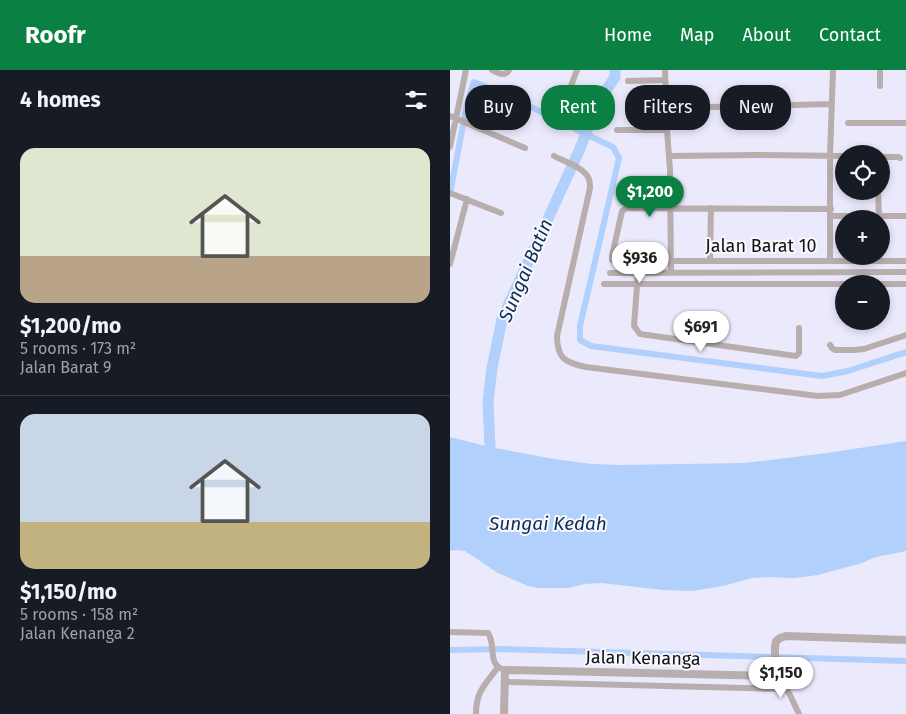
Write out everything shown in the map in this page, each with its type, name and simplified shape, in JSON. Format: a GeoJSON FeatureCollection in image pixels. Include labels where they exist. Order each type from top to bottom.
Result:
{"type":"FeatureCollection","features":[{"type":"Feature","properties":{"kind":"street"},"geometry":{"type":"LineString","coordinates":[[450,147],[466,70]]}},
{"type":"Feature","properties":{"kind":"street"},"geometry":{"type":"LineString","coordinates":[[492,70],[504,74],[509,70]]}},
{"type":"Feature","properties":{"kind":"street"},"geometry":{"type":"LineString","coordinates":[[572,85],[578,70]]}},
{"type":"Feature","properties":{"kind":"street"},"geometry":{"type":"LineString","coordinates":[[665,70],[665,85]]}},
{"type":"Feature","properties":{"kind":"street"},"geometry":{"type":"LineString","coordinates":[[830,261],[832,70]]}},
{"type":"Feature","properties":{"kind":"street"},"geometry":{"type":"LineString","coordinates":[[880,70],[880,86]]}},
{"type":"Feature","properties":{"kind":"street"},"geometry":{"type":"LineString","coordinates":[[628,80],[665,80]]}},
{"type":"Feature","properties":{"kind":"street"},"geometry":{"type":"LineString","coordinates":[[710,107],[832,104]]}},
{"type":"Feature","properties":{"kind":"street"},"geometry":{"type":"LineString","coordinates":[[456,118],[524,148]]}},
{"type":"Feature","properties":{"kind":"street"},"geometry":{"type":"LineString","coordinates":[[848,123],[906,123]]}},
{"type":"Feature","properties":{"kind":"street"},"geometry":{"type":"LineString","coordinates":[[617,130],[625,130]]}},
{"type":"Feature","properties":{"kind":"street"},"geometry":{"type":"LineString","coordinates":[[667,130],[671,273]]}},
{"type":"Feature","properties":{"kind":"street"},"geometry":{"type":"LineString","coordinates":[[554,156],[587,175],[590,188],[557,336],[558,348],[565,361],[577,365],[818,396],[840,395],[906,373]]}},
{"type":"Feature","properties":{"kind":"street"},"geometry":{"type":"LineString","coordinates":[[669,156],[835,156]]}},
{"type":"Feature","properties":{"kind":"street"},"geometry":{"type":"LineString","coordinates":[[890,157],[900,158]]}},
{"type":"Feature","properties":{"kind":"street"},"geometry":{"type":"LineString","coordinates":[[452,194],[501,212]]}},
{"type":"Feature","properties":{"kind":"street"},"geometry":{"type":"LineString","coordinates":[[450,264],[467,199]]}},
{"type":"Feature","properties":{"kind":"street","name":"Jalan Barat 10"},"geometry":{"type":"LineString","coordinates":[[670,208],[627,208],[622,211],[612,260],[906,261]]}},
{"type":"Feature","properties":{"kind":"street"},"geometry":{"type":"LineString","coordinates":[[670,208],[835,213]]}},
{"type":"Feature","properties":{"kind":"street"},"geometry":{"type":"LineString","coordinates":[[710,261],[711,208]]}},
{"type":"Feature","properties":{"kind":"street"},"geometry":{"type":"LineString","coordinates":[[890,216],[906,216]]}},
{"type":"Feature","properties":{"kind":"street"},"geometry":{"type":"LineString","coordinates":[[610,273],[906,272]]}},
{"type":"Feature","properties":{"kind":"street"},"geometry":{"type":"LineString","coordinates":[[638,273],[634,326],[640,334],[796,356],[799,353],[798,328]]}},
{"type":"Feature","properties":{"kind":"street"},"geometry":{"type":"LineString","coordinates":[[604,284],[835,284]]}},
{"type":"Feature","properties":{"kind":"street"},"geometry":{"type":"LineString","coordinates":[[890,284],[906,284]]}},
{"type":"Feature","properties":{"kind":"street"},"geometry":{"type":"LineString","coordinates":[[830,345],[835,350],[859,350],[906,335]]}},
{"type":"Feature","properties":{"kind":"street"},"geometry":{"type":"LineString","coordinates":[[450,632],[488,632],[492,643],[493,662],[502,669],[505,682],[504,714]]}},
{"type":"Feature","properties":{"kind":"street"},"geometry":{"type":"LineString","coordinates":[[799,714],[774,667],[776,641],[780,638],[789,636],[906,640]]}},
{"type":"Feature","properties":{"kind":"street"},"geometry":{"type":"LineString","coordinates":[[476,714],[476,701],[479,693],[502,669]]}},
{"type":"Feature","properties":{"kind":"street","name":"Jalan Kenanga"},"geometry":{"type":"LineString","coordinates":[[502,669],[779,676]]}},
{"type":"Feature","properties":{"kind":"street"},"geometry":{"type":"LineString","coordinates":[[505,682],[787,689]]}},
{"type":"Feature","properties":{"kind":"water","name":"Sungai Kedah"},"geometry":{"type":"Polygon","coordinates":[[[450,437],[490,447],[554,459],[592,464],[621,465],[745,463],[906,441],[906,551],[876,557],[862,563],[818,575],[794,578],[752,578],[723,586],[692,591],[663,590],[602,583],[584,584],[569,588],[538,588],[528,586],[498,573],[465,551],[450,551],[450,437]]]}},
{"type":"Feature","properties":{"kind":"waterway","name":"Sungai Batin"},"geometry":{"type":"LineString","coordinates":[[485,460],[490,447],[488,402],[492,368],[502,319],[579,151],[598,103],[615,77],[615,70]]}},
{"type":"Feature","properties":{"kind":"waterway"},"geometry":{"type":"LineString","coordinates":[[450,194],[467,104],[474,82],[527,105],[613,147],[619,158],[580,326],[580,340],[591,346],[822,376],[848,371],[906,352]]}},
{"type":"Feature","properties":{"kind":"waterway"},"geometry":{"type":"LineString","coordinates":[[450,650],[503,649],[906,661]]}}]}
